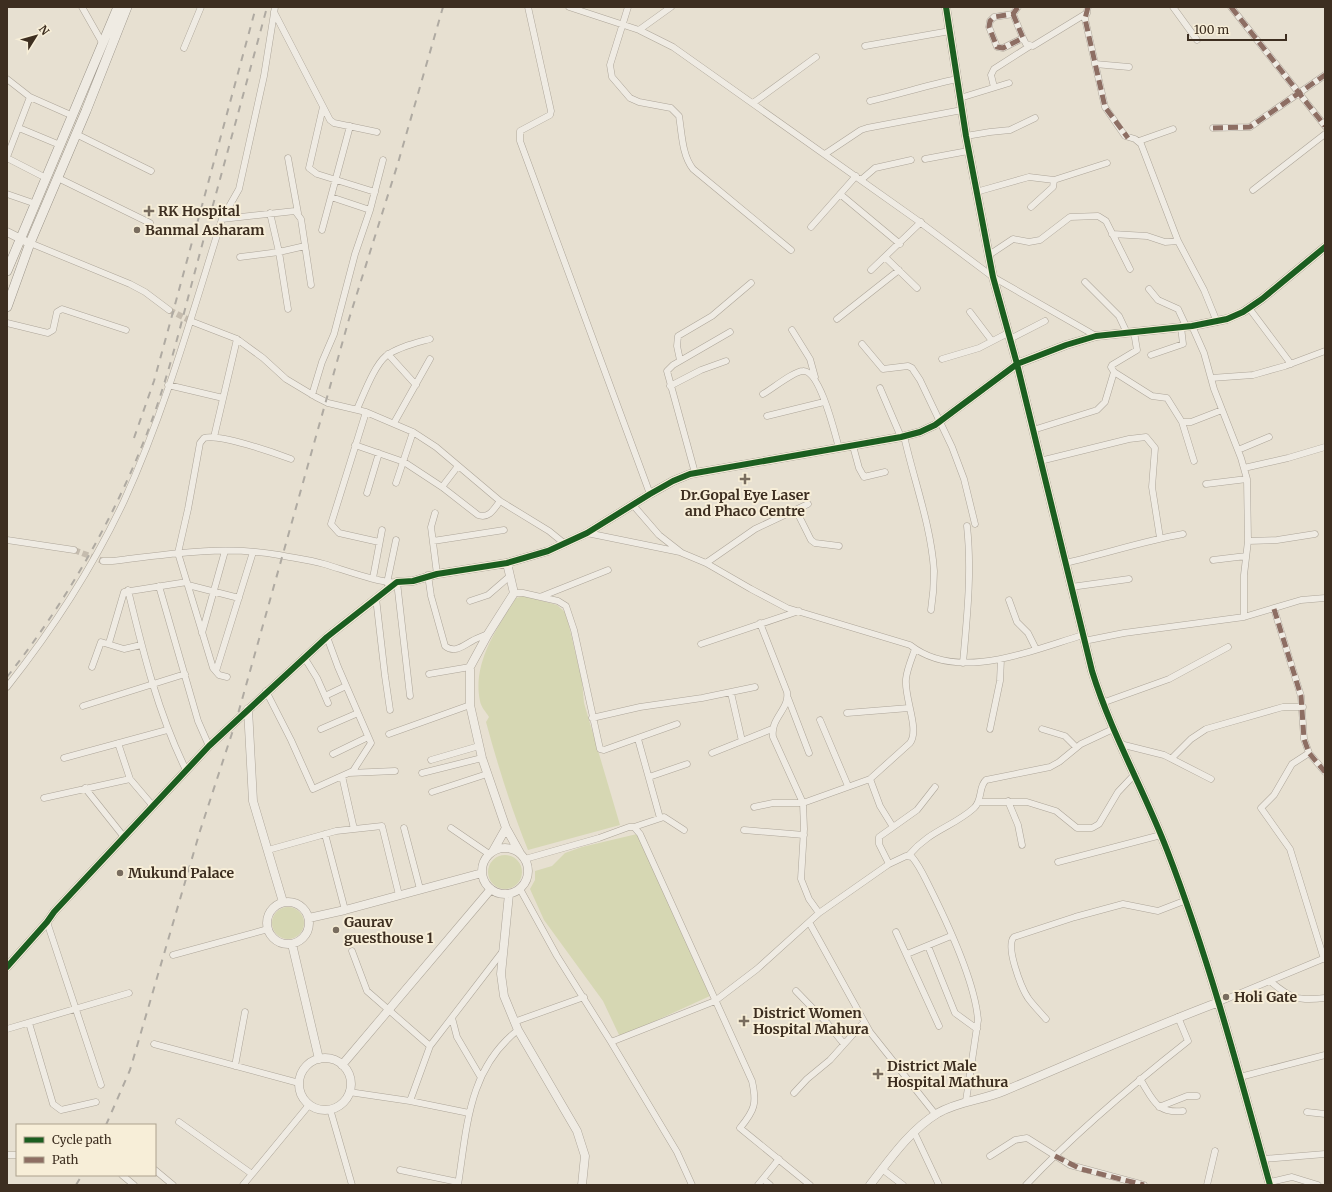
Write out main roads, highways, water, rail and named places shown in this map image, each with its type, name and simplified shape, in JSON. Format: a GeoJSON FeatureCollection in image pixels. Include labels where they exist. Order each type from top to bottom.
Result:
{"type":"FeatureCollection","features":[{"type":"Feature","properties":{"kind":"main road"},"geometry":{"type":"LineString","coordinates":[[8,266],[104,44],[118,7]]}},
{"type":"Feature","properties":{"kind":"main road"},"geometry":{"type":"LineString","coordinates":[[7,307],[30,243],[127,7]]}},
{"type":"Feature","properties":{"kind":"tunnel"},"geometry":{"type":"LineString","coordinates":[[169,310],[193,322]]}},
{"type":"Feature","properties":{"kind":"tunnel"},"geometry":{"type":"LineString","coordinates":[[74,550],[103,561]]}},
{"type":"Feature","properties":{"kind":"railway"},"geometry":{"type":"LineString","coordinates":[[134,438],[154,381],[256,7]]}},
{"type":"Feature","properties":{"kind":"railway"},"geometry":{"type":"LineString","coordinates":[[7,677],[28,650],[66,594],[84,564],[116,504],[144,441],[160,398],[173,353],[267,7]]}},
{"type":"Feature","properties":{"kind":"railway"},"geometry":{"type":"LineString","coordinates":[[106,1124],[130,1070],[200,831],[236,721],[349,319],[398,163],[443,7]]}},
{"type":"Feature","properties":{"kind":"railway"},"geometry":{"type":"LineString","coordinates":[[76,1185],[81,1176]]}},
{"type":"Feature","properties":{"kind":"place","name":"RK Hospital"},"geometry":{"type":"Point","coordinates":[149,211]}},
{"type":"Feature","properties":{"kind":"place","name":"Banmal Asharam"},"geometry":{"type":"Point","coordinates":[137,230]}},
{"type":"Feature","properties":{"kind":"place","name":"Dr.Gopal Eye Laser and Phaco Centre"},"geometry":{"type":"Point","coordinates":[745,479]}},
{"type":"Feature","properties":{"kind":"place","name":"Mukund Palace"},"geometry":{"type":"Point","coordinates":[120,873]}},
{"type":"Feature","properties":{"kind":"place","name":"Gaurav guesthouse 1"},"geometry":{"type":"Point","coordinates":[336,930]}},
{"type":"Feature","properties":{"kind":"place","name":"Holi Gate"},"geometry":{"type":"Point","coordinates":[1226,997]}},
{"type":"Feature","properties":{"kind":"place","name":"District Women Hospital Mahura"},"geometry":{"type":"Point","coordinates":[744,1021]}},
{"type":"Feature","properties":{"kind":"place","name":"District Male Hospital Mathura"},"geometry":{"type":"Point","coordinates":[878,1074]}}]}
